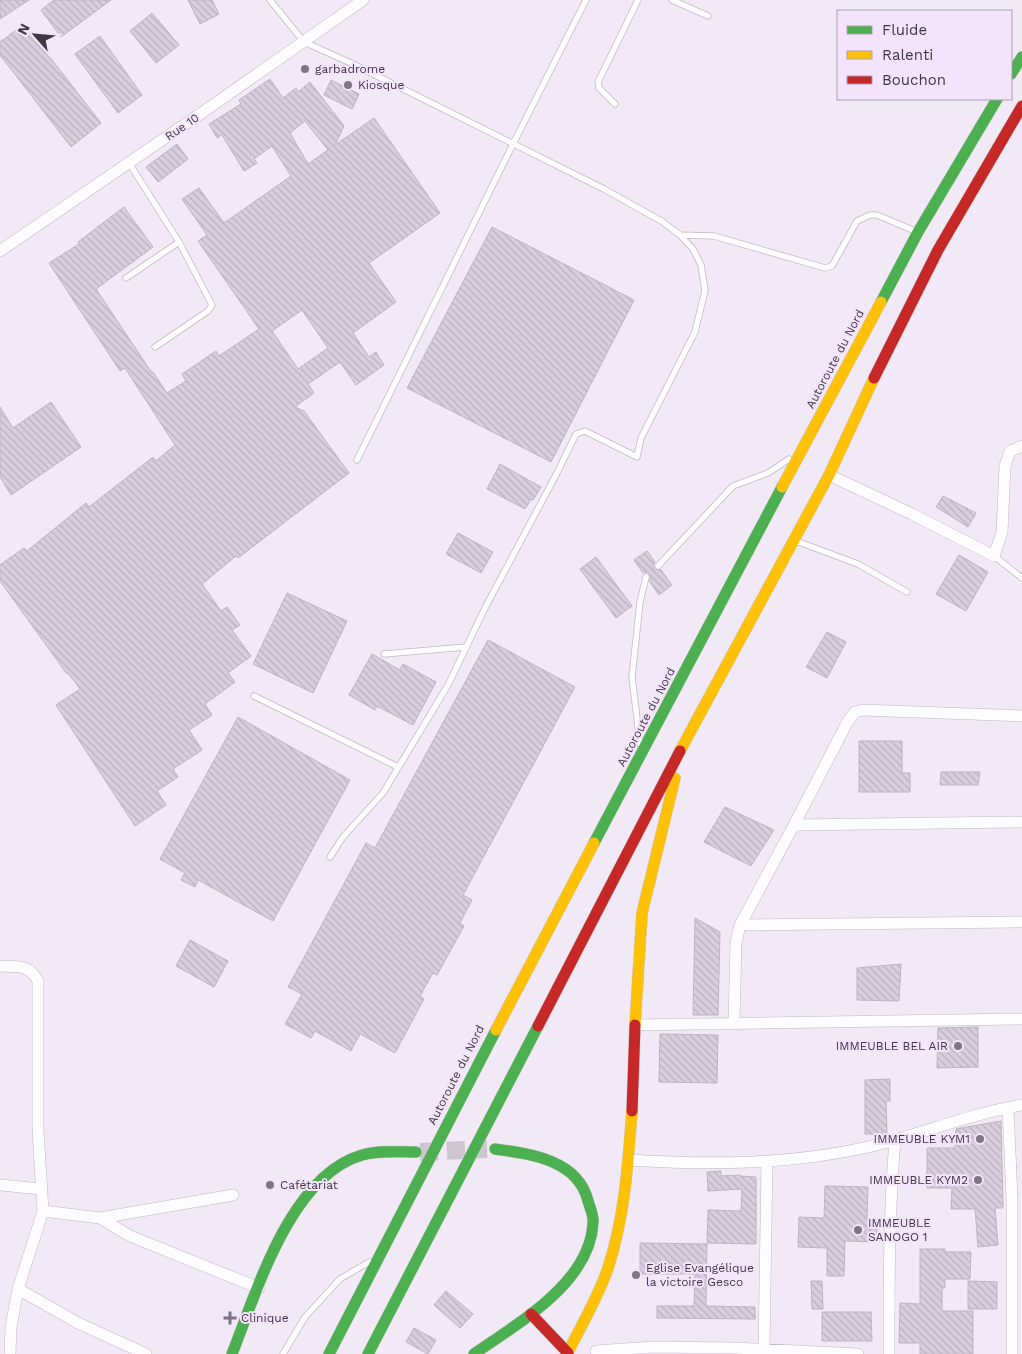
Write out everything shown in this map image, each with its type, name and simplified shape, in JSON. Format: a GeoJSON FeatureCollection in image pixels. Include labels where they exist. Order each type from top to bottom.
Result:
{"type":"FeatureCollection","features":[{"type":"Feature","properties":{"kind":"main road"},"geometry":{"type":"LineString","coordinates":[[1012,72],[1022,57]]}},
{"type":"Feature","properties":{"kind":"main road","name":"Autoroute du Nord"},"geometry":{"type":"LineString","coordinates":[[328,1354],[502,1017],[918,232],[996,100]]}},
{"type":"Feature","properties":{"kind":"main road"},"geometry":{"type":"LineString","coordinates":[[368,1354],[695,722],[829,475],[898,328],[938,250],[1022,106]]}},
{"type":"Feature","properties":{"kind":"main road"},"geometry":{"type":"LineString","coordinates":[[531,1314],[568,1353],[609,1266],[623,1210],[629,1160],[634,1095],[634,1025],[642,913],[678,763],[695,722]]}},
{"type":"Feature","properties":{"kind":"main road"},"geometry":{"type":"LineString","coordinates":[[474,1354],[531,1314],[568,1280],[583,1260],[591,1245],[594,1227],[592,1208],[579,1180],[561,1165],[532,1153],[494,1149]]}},
{"type":"Feature","properties":{"kind":"main road"},"geometry":{"type":"LineString","coordinates":[[232,1354],[283,1235],[303,1200],[324,1177],[347,1162],[364,1155],[416,1152]]}},
{"type":"Feature","properties":{"kind":"street","name":"Rue 10"},"geometry":{"type":"LineString","coordinates":[[0,251],[363,0]]}},
{"type":"Feature","properties":{"kind":"street"},"geometry":{"type":"LineString","coordinates":[[829,475],[912,514],[994,556],[1002,532],[1004,466],[1010,451],[1022,446]]}},
{"type":"Feature","properties":{"kind":"street"},"geometry":{"type":"LineString","coordinates":[[734,1023],[736,942],[740,924],[854,712],[863,710],[1022,716]]}},
{"type":"Feature","properties":{"kind":"street"},"geometry":{"type":"LineString","coordinates":[[794,825],[1022,822]]}},
{"type":"Feature","properties":{"kind":"street"},"geometry":{"type":"LineString","coordinates":[[740,924],[1022,922],[1022,913]]}},
{"type":"Feature","properties":{"kind":"street"},"geometry":{"type":"LineString","coordinates":[[0,966],[26,968],[34,972],[38,981],[38,1131],[43,1211],[18,1289],[11,1327],[10,1354]]}},
{"type":"Feature","properties":{"kind":"street"},"geometry":{"type":"LineString","coordinates":[[634,1025],[1022,1019]]}},
{"type":"Feature","properties":{"kind":"street"},"geometry":{"type":"LineString","coordinates":[[629,1160],[693,1164],[767,1162],[838,1153],[895,1140],[952,1122],[1022,1106]]}},
{"type":"Feature","properties":{"kind":"street"},"geometry":{"type":"LineString","coordinates":[[1008,1108],[1012,1199],[1012,1354]]}},
{"type":"Feature","properties":{"kind":"street"},"geometry":{"type":"LineString","coordinates":[[889,1354],[889,1241],[895,1140]]}},
{"type":"Feature","properties":{"kind":"street"},"geometry":{"type":"LineString","coordinates":[[764,1350],[767,1162]]}},
{"type":"Feature","properties":{"kind":"street"},"geometry":{"type":"LineString","coordinates":[[0,1185],[41,1189]]}},
{"type":"Feature","properties":{"kind":"street"},"geometry":{"type":"LineString","coordinates":[[43,1211],[100,1218],[233,1195]]}},
{"type":"Feature","properties":{"kind":"street"},"geometry":{"type":"LineString","coordinates":[[100,1218],[130,1236],[259,1288]]}},
{"type":"Feature","properties":{"kind":"street"},"geometry":{"type":"LineString","coordinates":[[18,1289],[78,1323],[146,1354]]}},
{"type":"Feature","properties":{"kind":"street"},"geometry":{"type":"LineString","coordinates":[[596,1351],[653,1347],[858,1354]]}},
{"type":"Feature","properties":{"kind":"lane"},"geometry":{"type":"LineString","coordinates":[[270,0],[304,42],[604,189],[663,222],[680,235],[693,249],[701,265],[705,291],[695,332],[641,438],[637,456],[585,431],[576,434],[485,608],[448,685],[383,793],[343,837],[330,856]]}},
{"type":"Feature","properties":{"kind":"lane"},"geometry":{"type":"LineString","coordinates":[[357,460],[586,0]]}},
{"type":"Feature","properties":{"kind":"lane"},"geometry":{"type":"LineString","coordinates":[[616,104],[599,88],[598,82],[638,0]]}},
{"type":"Feature","properties":{"kind":"lane"},"geometry":{"type":"LineString","coordinates":[[672,0],[708,16]]}},
{"type":"Feature","properties":{"kind":"lane"},"geometry":{"type":"LineString","coordinates":[[129,163],[179,242],[212,305],[208,311],[155,347]]}},
{"type":"Feature","properties":{"kind":"lane"},"geometry":{"type":"LineString","coordinates":[[680,235],[714,236],[825,268],[832,266],[858,221],[870,215],[877,215],[918,232]]}},
{"type":"Feature","properties":{"kind":"lane"},"geometry":{"type":"LineString","coordinates":[[126,278],[179,242]]}},
{"type":"Feature","properties":{"kind":"lane"},"geometry":{"type":"LineString","coordinates":[[658,566],[733,486],[768,473],[802,450]]}},
{"type":"Feature","properties":{"kind":"lane"},"geometry":{"type":"LineString","coordinates":[[794,541],[858,564],[907,592]]}},
{"type":"Feature","properties":{"kind":"lane"},"geometry":{"type":"LineString","coordinates":[[994,556],[1022,578]]}},
{"type":"Feature","properties":{"kind":"lane"},"geometry":{"type":"LineString","coordinates":[[642,755],[632,677],[640,602],[646,577]]}},
{"type":"Feature","properties":{"kind":"lane"},"geometry":{"type":"LineString","coordinates":[[384,654],[466,647]]}},
{"type":"Feature","properties":{"kind":"lane"},"geometry":{"type":"LineString","coordinates":[[254,696],[398,767]]}},
{"type":"Feature","properties":{"kind":"lane"},"geometry":{"type":"LineString","coordinates":[[283,1354],[305,1317],[340,1279],[360,1266],[378,1258]]}},
{"type":"Feature","properties":{"kind":"building"},"geometry":{"type":"Polygon","coordinates":[[[0,0],[29,0],[0,19],[0,0]]]}},
{"type":"Feature","properties":{"kind":"building"},"geometry":{"type":"Polygon","coordinates":[[[54,0],[111,0],[61,37],[41,10],[54,0]]]}},
{"type":"Feature","properties":{"kind":"building"},"geometry":{"type":"Polygon","coordinates":[[[188,0],[212,0],[219,14],[200,24],[188,0]]]}},
{"type":"Feature","properties":{"kind":"building"},"geometry":{"type":"Polygon","coordinates":[[[152,13],[179,45],[156,63],[130,31],[152,13]]]}},
{"type":"Feature","properties":{"kind":"building"},"geometry":{"type":"Polygon","coordinates":[[[24,24],[101,123],[71,147],[0,55],[0,42],[24,24]]]}},
{"type":"Feature","properties":{"kind":"building"},"geometry":{"type":"Polygon","coordinates":[[[100,36],[142,95],[118,113],[75,54],[100,36]]]}},
{"type":"Feature","properties":{"kind":"building"},"geometry":{"type":"Polygon","coordinates":[[[270,79],[283,98],[296,88],[298,92],[310,82],[344,126],[335,145],[374,118],[440,213],[369,263],[396,302],[353,333],[369,357],[376,352],[384,365],[356,385],[340,362],[308,384],[314,393],[295,407],[304,411],[349,473],[238,558],[236,556],[202,584],[221,611],[227,607],[240,625],[232,630],[251,656],[228,673],[235,682],[205,704],[212,715],[189,730],[202,750],[173,769],[178,777],[157,791],[166,805],[135,826],[56,705],[80,689],[67,674],[0,581],[0,565],[24,548],[27,551],[86,503],[89,507],[153,457],[156,461],[175,445],[125,368],[120,371],[49,263],[79,244],[78,242],[124,207],[153,247],[96,289],[167,393],[186,381],[182,374],[216,351],[219,356],[259,329],[198,241],[207,235],[182,199],[199,188],[224,223],[291,176],[272,146],[254,159],[257,163],[244,171],[222,135],[217,138],[209,124],[241,104],[239,100],[270,79]],[[305,121],[290,133],[308,164],[328,150],[305,121]],[[302,310],[272,331],[298,369],[328,348],[302,310]]]}},
{"type":"Feature","properties":{"kind":"building"},"geometry":{"type":"Polygon","coordinates":[[[331,80],[359,94],[352,109],[324,95],[331,80]]]}},
{"type":"Feature","properties":{"kind":"building"},"geometry":{"type":"Polygon","coordinates":[[[177,144],[188,159],[158,182],[146,167],[177,144]]]}},
{"type":"Feature","properties":{"kind":"building"},"geometry":{"type":"Polygon","coordinates":[[[492,227],[634,300],[551,462],[407,388],[492,227]]]}},
{"type":"Feature","properties":{"kind":"building"},"geometry":{"type":"Polygon","coordinates":[[[51,402],[81,447],[11,495],[0,477],[0,407],[13,428],[51,402]]]}},
{"type":"Feature","properties":{"kind":"building"},"geometry":{"type":"Polygon","coordinates":[[[500,464],[541,487],[525,509],[487,489],[500,464]]]}},
{"type":"Feature","properties":{"kind":"building"},"geometry":{"type":"Polygon","coordinates":[[[943,496],[976,513],[968,527],[936,507],[943,496]]]}},
{"type":"Feature","properties":{"kind":"building"},"geometry":{"type":"Polygon","coordinates":[[[458,533],[493,552],[481,573],[446,554],[458,533]]]}},
{"type":"Feature","properties":{"kind":"building"},"geometry":{"type":"Polygon","coordinates":[[[647,551],[655,562],[653,565],[654,569],[661,570],[672,585],[659,595],[650,582],[650,574],[647,572],[643,573],[634,560],[647,551]]]}},
{"type":"Feature","properties":{"kind":"building"},"geometry":{"type":"Polygon","coordinates":[[[959,555],[988,572],[966,611],[936,594],[959,555]]]}},
{"type":"Feature","properties":{"kind":"building"},"geometry":{"type":"Polygon","coordinates":[[[596,557],[632,606],[616,618],[580,569],[596,557]]]}},
{"type":"Feature","properties":{"kind":"building"},"geometry":{"type":"Polygon","coordinates":[[[287,593],[347,621],[313,693],[253,664],[287,593]]]}},
{"type":"Feature","properties":{"kind":"building"},"geometry":{"type":"Polygon","coordinates":[[[827,632],[846,642],[827,678],[806,667],[827,632]]]}},
{"type":"Feature","properties":{"kind":"building"},"geometry":{"type":"Polygon","coordinates":[[[488,640],[575,687],[463,895],[472,900],[460,923],[464,926],[437,975],[433,973],[420,996],[424,999],[395,1053],[360,1034],[351,1051],[315,1031],[311,1038],[285,1024],[302,994],[288,987],[366,843],[375,848],[488,640]]]}},
{"type":"Feature","properties":{"kind":"building"},"geometry":{"type":"Polygon","coordinates":[[[372,654],[400,670],[403,664],[436,682],[413,725],[377,706],[375,710],[349,695],[372,654]]]}},
{"type":"Feature","properties":{"kind":"building"},"geometry":{"type":"Polygon","coordinates":[[[238,717],[350,780],[273,921],[198,880],[195,887],[181,880],[185,873],[160,859],[238,717]]]}},
{"type":"Feature","properties":{"kind":"building"},"geometry":{"type":"Polygon","coordinates":[[[859,741],[902,741],[902,773],[910,773],[910,792],[859,792],[859,741]]]}},
{"type":"Feature","properties":{"kind":"building"},"geometry":{"type":"Polygon","coordinates":[[[941,772],[980,772],[978,785],[940,785],[941,772]]]}},
{"type":"Feature","properties":{"kind":"building"},"geometry":{"type":"Polygon","coordinates":[[[725,807],[774,830],[751,866],[704,842],[725,807]]]}},
{"type":"Feature","properties":{"kind":"building"},"geometry":{"type":"Polygon","coordinates":[[[695,918],[720,932],[718,1015],[693,1015],[695,918]]]}},
{"type":"Feature","properties":{"kind":"building"},"geometry":{"type":"Polygon","coordinates":[[[190,940],[228,961],[214,987],[176,966],[190,940]]]}},
{"type":"Feature","properties":{"kind":"building"},"geometry":{"type":"Polygon","coordinates":[[[901,964],[899,1001],[857,1000],[857,968],[901,964]]]}},
{"type":"Feature","properties":{"kind":"building","name":"IMMEUBLE BEL AIR"},"geometry":{"type":"Polygon","coordinates":[[[978,1027],[978,1067],[937,1068],[938,1028],[978,1027]]]}},
{"type":"Feature","properties":{"kind":"building"},"geometry":{"type":"Polygon","coordinates":[[[660,1034],[718,1035],[717,1083],[659,1082],[660,1034]]]}},
{"type":"Feature","properties":{"kind":"building"},"geometry":{"type":"Polygon","coordinates":[[[890,1079],[890,1101],[886,1101],[887,1134],[865,1134],[865,1080],[890,1079]]]}},
{"type":"Feature","properties":{"kind":"building"},"geometry":{"type":"Polygon","coordinates":[[[1001,1121],[1003,1208],[995,1208],[998,1245],[978,1247],[975,1209],[951,1209],[952,1188],[927,1188],[927,1148],[955,1148],[956,1129],[1001,1121]]]}},
{"type":"Feature","properties":{"kind":"building"},"geometry":{"type":"Polygon","coordinates":[[[721,1171],[721,1176],[740,1175],[756,1177],[756,1244],[707,1243],[708,1210],[741,1211],[742,1189],[708,1191],[707,1172],[721,1171]]]}},
{"type":"Feature","properties":{"kind":"building"},"geometry":{"type":"Polygon","coordinates":[[[825,1186],[868,1187],[867,1219],[877,1219],[877,1242],[845,1241],[844,1276],[827,1276],[827,1248],[798,1247],[799,1217],[824,1218],[825,1186]]]}},
{"type":"Feature","properties":{"kind":"building"},"geometry":{"type":"Polygon","coordinates":[[[640,1243],[707,1244],[706,1306],[755,1307],[755,1319],[657,1318],[657,1306],[694,1306],[695,1274],[640,1274],[640,1243]]]}},
{"type":"Feature","properties":{"kind":"building"},"geometry":{"type":"Polygon","coordinates":[[[920,1249],[945,1249],[945,1252],[971,1252],[970,1279],[945,1279],[945,1288],[942,1288],[942,1311],[973,1311],[973,1354],[920,1354],[920,1343],[899,1343],[900,1303],[920,1304],[920,1249]]]}},
{"type":"Feature","properties":{"kind":"building"},"geometry":{"type":"Polygon","coordinates":[[[811,1281],[822,1281],[823,1309],[812,1309],[811,1281]]]}},
{"type":"Feature","properties":{"kind":"building"},"geometry":{"type":"Polygon","coordinates":[[[968,1281],[997,1282],[997,1309],[968,1309],[968,1281]]]}},
{"type":"Feature","properties":{"kind":"building"},"geometry":{"type":"Polygon","coordinates":[[[446,1291],[473,1314],[460,1328],[434,1305],[446,1291]]]}},
{"type":"Feature","properties":{"kind":"building"},"geometry":{"type":"Polygon","coordinates":[[[822,1312],[871,1312],[872,1341],[822,1341],[822,1312]]]}},
{"type":"Feature","properties":{"kind":"building"},"geometry":{"type":"Polygon","coordinates":[[[414,1328],[436,1340],[428,1354],[406,1342],[414,1328]]]}},
{"type":"Feature","properties":{"kind":"tunnel"},"geometry":{"type":"LineString","coordinates":[[420,1152],[487,1149]]}},
{"type":"Feature","properties":{"kind":"traffic: fast"},"geometry":{"type":"LineString","coordinates":[[1012,72],[1022,57]]}},
{"type":"Feature","properties":{"kind":"traffic: fast"},"geometry":{"type":"LineString","coordinates":[[881,302],[918,232],[996,100]]}},
{"type":"Feature","properties":{"kind":"traffic: fast"},"geometry":{"type":"LineString","coordinates":[[594,843],[782,487]]}},
{"type":"Feature","properties":{"kind":"traffic: fast"},"geometry":{"type":"LineString","coordinates":[[368,1354],[538,1026]]}},
{"type":"Feature","properties":{"kind":"traffic: fast"},"geometry":{"type":"LineString","coordinates":[[329,1354],[496,1030]]}},
{"type":"Feature","properties":{"kind":"traffic: fast"},"geometry":{"type":"LineString","coordinates":[[474,1354],[530,1315],[566,1283],[589,1245],[593,1223],[592,1212],[583,1187],[564,1168],[538,1157],[495,1149]]}},
{"type":"Feature","properties":{"kind":"traffic: fast"},"geometry":{"type":"LineString","coordinates":[[232,1354],[265,1269],[279,1239],[296,1211],[315,1186],[337,1167],[362,1155],[382,1152],[416,1152]]}},
{"type":"Feature","properties":{"kind":"traffic: slow"},"geometry":{"type":"LineString","coordinates":[[782,487],[881,302]]}},
{"type":"Feature","properties":{"kind":"traffic: slow"},"geometry":{"type":"LineString","coordinates":[[680,751],[829,475],[874,378]]}},
{"type":"Feature","properties":{"kind":"traffic: slow"},"geometry":{"type":"LineString","coordinates":[[635,1025],[642,913],[675,778]]}},
{"type":"Feature","properties":{"kind":"traffic: slow"},"geometry":{"type":"LineString","coordinates":[[496,1030],[594,843]]}},
{"type":"Feature","properties":{"kind":"traffic: slow"},"geometry":{"type":"LineString","coordinates":[[567,1354],[601,1287],[609,1265],[619,1227],[625,1188],[632,1111]]}},
{"type":"Feature","properties":{"kind":"traffic: jam"},"geometry":{"type":"LineString","coordinates":[[874,378],[938,250],[1022,106]]}},
{"type":"Feature","properties":{"kind":"traffic: jam"},"geometry":{"type":"LineString","coordinates":[[538,1026],[680,751]]}},
{"type":"Feature","properties":{"kind":"traffic: jam"},"geometry":{"type":"LineString","coordinates":[[632,1111],[635,1025]]}},
{"type":"Feature","properties":{"kind":"traffic: jam"},"geometry":{"type":"LineString","coordinates":[[531,1314],[568,1353]]}},
{"type":"Feature","properties":{"kind":"place","name":"garbadrome"},"geometry":{"type":"Point","coordinates":[305,69]}},
{"type":"Feature","properties":{"kind":"place","name":"Kiosque"},"geometry":{"type":"Point","coordinates":[348,85]}},
{"type":"Feature","properties":{"kind":"place","name":"IMMEUBLE BEL AIR"},"geometry":{"type":"Point","coordinates":[958,1046]}},
{"type":"Feature","properties":{"kind":"place","name":"IMMEUBLE KYM1"},"geometry":{"type":"Point","coordinates":[980,1139]}},
{"type":"Feature","properties":{"kind":"place","name":"IMMEUBLE KYM2"},"geometry":{"type":"Point","coordinates":[978,1180]}},
{"type":"Feature","properties":{"kind":"place","name":"Cafétariat"},"geometry":{"type":"Point","coordinates":[270,1185]}},
{"type":"Feature","properties":{"kind":"place","name":"IMMEUBLE SANOGO 1"},"geometry":{"type":"Point","coordinates":[858,1230]}},
{"type":"Feature","properties":{"kind":"place","name":"Eglise Evangélique la victoire Gesco"},"geometry":{"type":"Point","coordinates":[636,1275]}},
{"type":"Feature","properties":{"kind":"place","name":"Clinique"},"geometry":{"type":"Point","coordinates":[230,1318]}}]}
